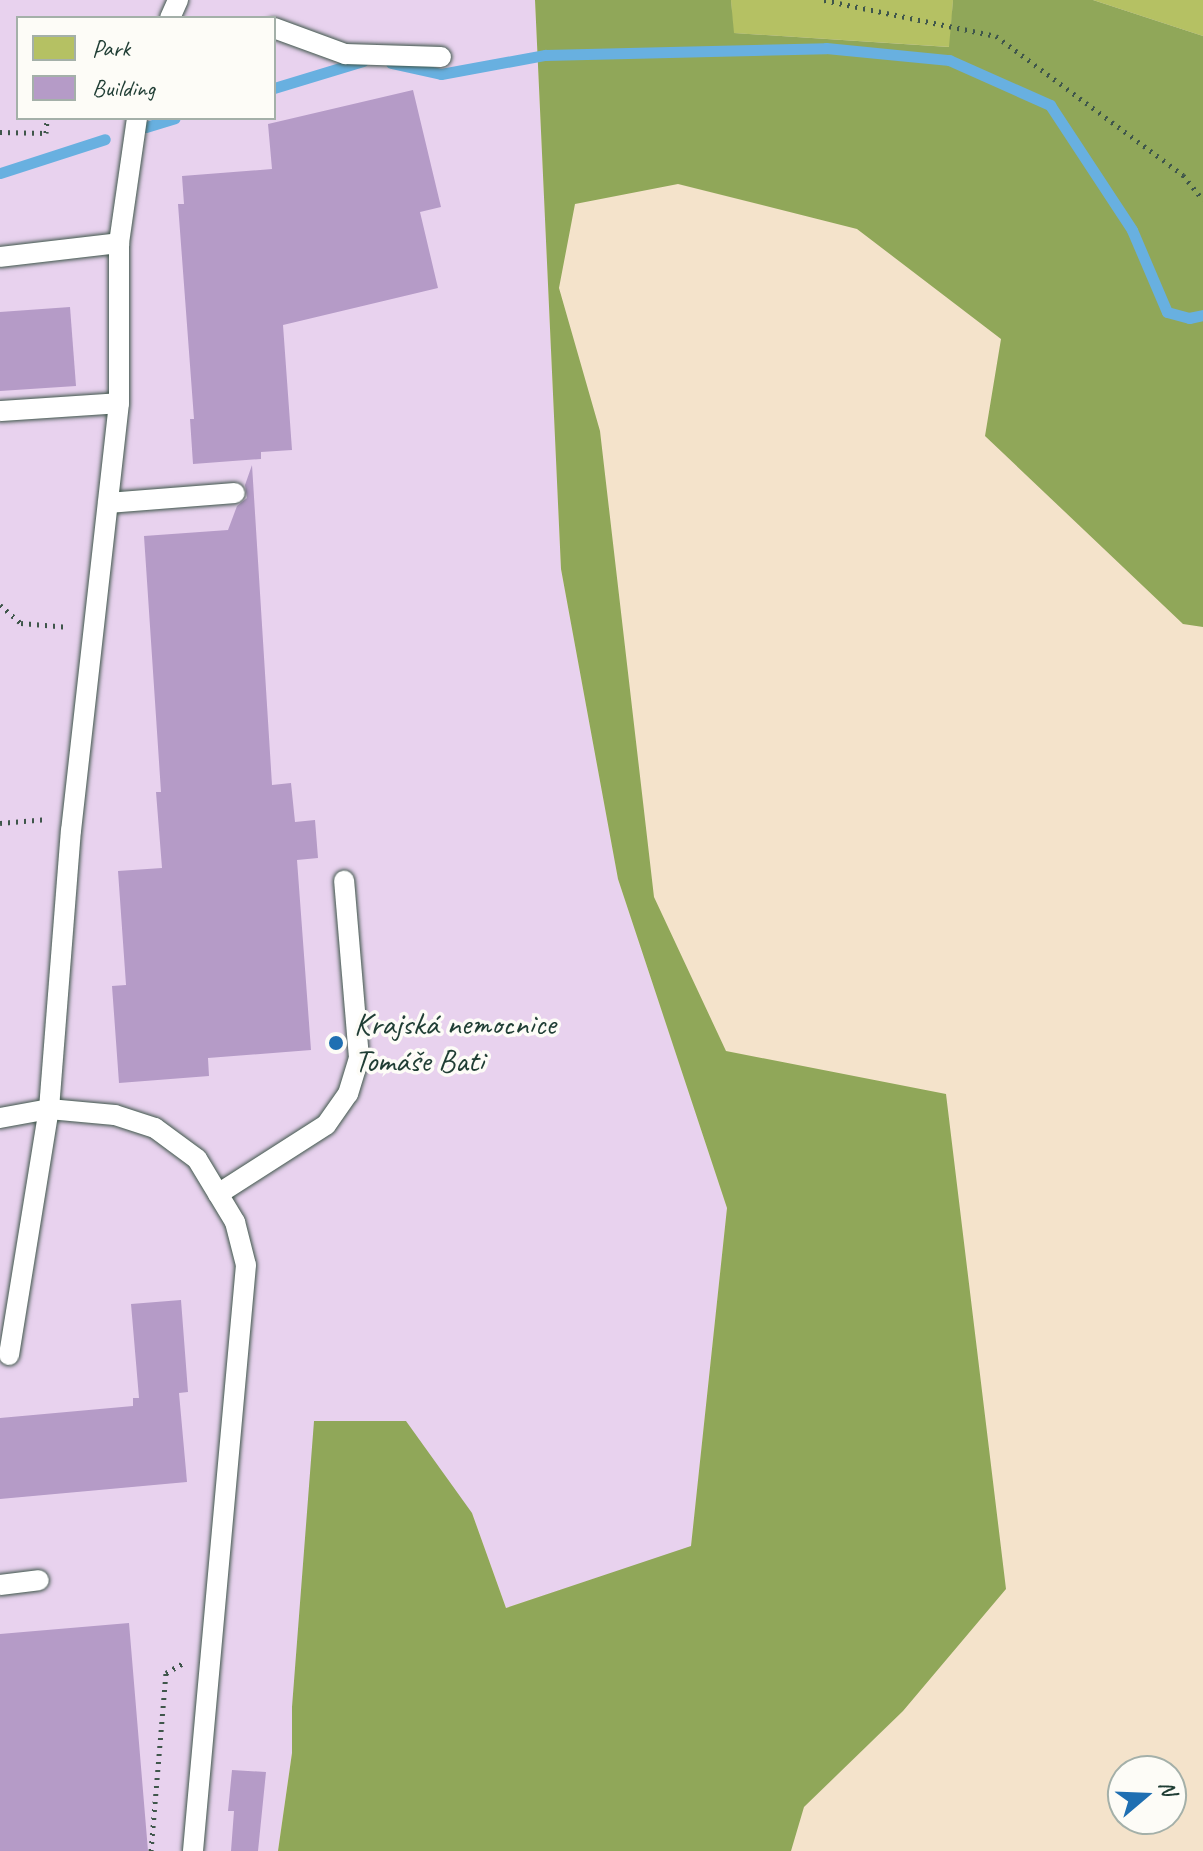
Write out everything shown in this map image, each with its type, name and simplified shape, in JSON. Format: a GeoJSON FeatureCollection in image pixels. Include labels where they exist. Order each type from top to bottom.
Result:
{"type":"FeatureCollection","features":[{"type":"Feature","properties":{"kind":"lane"},"geometry":{"type":"LineString","coordinates":[[276,29],[345,54],[441,57]]}},
{"type":"Feature","properties":{"kind":"lane"},"geometry":{"type":"LineString","coordinates":[[9,1355],[49,1109],[73,817],[119,403],[119,243],[137,120]]}},
{"type":"Feature","properties":{"kind":"lane"},"geometry":{"type":"LineString","coordinates":[[0,257],[119,243]]}},
{"type":"Feature","properties":{"kind":"lane"},"geometry":{"type":"LineString","coordinates":[[0,411],[119,403]]}},
{"type":"Feature","properties":{"kind":"lane"},"geometry":{"type":"LineString","coordinates":[[108,503],[235,493]]}},
{"type":"Feature","properties":{"kind":"lane"},"geometry":{"type":"LineString","coordinates":[[218,1194],[326,1125],[348,1094],[359,1058],[344,881]]}},
{"type":"Feature","properties":{"kind":"lane"},"geometry":{"type":"LineString","coordinates":[[0,1118],[49,1109],[115,1115],[155,1128],[197,1159],[235,1222],[246,1265],[193,1851]]}},
{"type":"Feature","properties":{"kind":"lane"},"geometry":{"type":"LineString","coordinates":[[0,1585],[39,1580]]}},
{"type":"Feature","properties":{"kind":"path"},"geometry":{"type":"LineString","coordinates":[[824,0],[996,36],[1183,175],[1203,200]]}},
{"type":"Feature","properties":{"kind":"path"},"geometry":{"type":"LineString","coordinates":[[0,132],[46,133],[47,120]]}},
{"type":"Feature","properties":{"kind":"path"},"geometry":{"type":"LineString","coordinates":[[0,605],[21,623],[94,628]]}},
{"type":"Feature","properties":{"kind":"path"},"geometry":{"type":"LineString","coordinates":[[0,823],[73,817]]}},
{"type":"Feature","properties":{"kind":"path"},"geometry":{"type":"LineString","coordinates":[[151,1851],[166,1673],[186,1662]]}},
{"type":"Feature","properties":{"kind":"shaded area","name":"Krajská nemocnice Tomáše Bati"},"geometry":{"type":"Polygon","coordinates":[[[0,0],[535,0],[561,569],[618,879],[727,1208],[691,1547],[506,1608],[472,1513],[292,1707],[292,1753],[278,1851],[0,1851],[0,0]]]}},
{"type":"Feature","properties":{"kind":"green space"},"geometry":{"type":"Polygon","coordinates":[[[535,0],[731,0],[734,33],[949,47],[953,0],[1093,0],[1203,36],[1203,627],[1183,624],[985,436],[1001,339],[857,229],[678,184],[575,204],[559,288],[600,431],[654,897],[726,1051],[946,1094],[1006,1589],[903,1711],[804,1807],[791,1851],[278,1851],[292,1753],[292,1707],[314,1421],[406,1421],[472,1513],[506,1608],[691,1546],[727,1208],[618,879],[561,569],[535,0]]]}},
{"type":"Feature","properties":{"kind":"green space"},"geometry":{"type":"Polygon","coordinates":[[[731,0],[953,0],[950,47],[733,33],[731,0]]]}},
{"type":"Feature","properties":{"kind":"green space"},"geometry":{"type":"Polygon","coordinates":[[[1093,0],[1203,0],[1203,36],[1093,0]]]}},
{"type":"Feature","properties":{"kind":"building"},"geometry":{"type":"Polygon","coordinates":[[[413,90],[441,207],[420,212],[438,288],[283,325],[292,450],[261,452],[261,459],[193,464],[190,419],[194,419],[178,204],[184,204],[182,176],[272,169],[268,124],[413,90]]]}},
{"type":"Feature","properties":{"kind":"building"},"geometry":{"type":"Polygon","coordinates":[[[70,307],[76,386],[0,391],[0,312],[70,307]]]}},
{"type":"Feature","properties":{"kind":"building"},"geometry":{"type":"Polygon","coordinates":[[[252,465],[272,785],[291,783],[295,822],[315,820],[318,858],[297,860],[311,1050],[208,1058],[209,1076],[119,1083],[112,986],[126,985],[118,871],[162,868],[156,792],[161,792],[144,536],[228,530],[237,506],[247,498],[245,485],[252,465]]]}},
{"type":"Feature","properties":{"kind":"building"},"geometry":{"type":"Polygon","coordinates":[[[181,1300],[188,1392],[179,1393],[187,1482],[0,1499],[0,1418],[133,1406],[133,1398],[139,1398],[131,1304],[181,1300]]]}},
{"type":"Feature","properties":{"kind":"building"},"geometry":{"type":"Polygon","coordinates":[[[129,1623],[148,1851],[0,1851],[0,1634],[129,1623]]]}},
{"type":"Feature","properties":{"kind":"building"},"geometry":{"type":"Polygon","coordinates":[[[232,1770],[266,1772],[258,1851],[231,1851],[234,1811],[228,1811],[232,1770]]]}},
{"type":"Feature","properties":{"kind":"waterway"},"geometry":{"type":"LineString","coordinates":[[391,63],[441,74],[545,55],[826,48],[949,60],[1050,105],[1132,230],[1167,312],[1189,318],[1203,315]]}},
{"type":"Feature","properties":{"kind":"waterway"},"geometry":{"type":"LineString","coordinates":[[276,87],[363,61]]}},
{"type":"Feature","properties":{"kind":"waterway"},"geometry":{"type":"LineString","coordinates":[[146,127],[169,120]]}},
{"type":"Feature","properties":{"kind":"waterway"},"geometry":{"type":"LineString","coordinates":[[0,173],[105,139]]}},
{"type":"Feature","properties":{"kind":"place","name":"Krajská nemocnice Tomáše Bati"},"geometry":{"type":"Point","coordinates":[336,1043]}}]}
